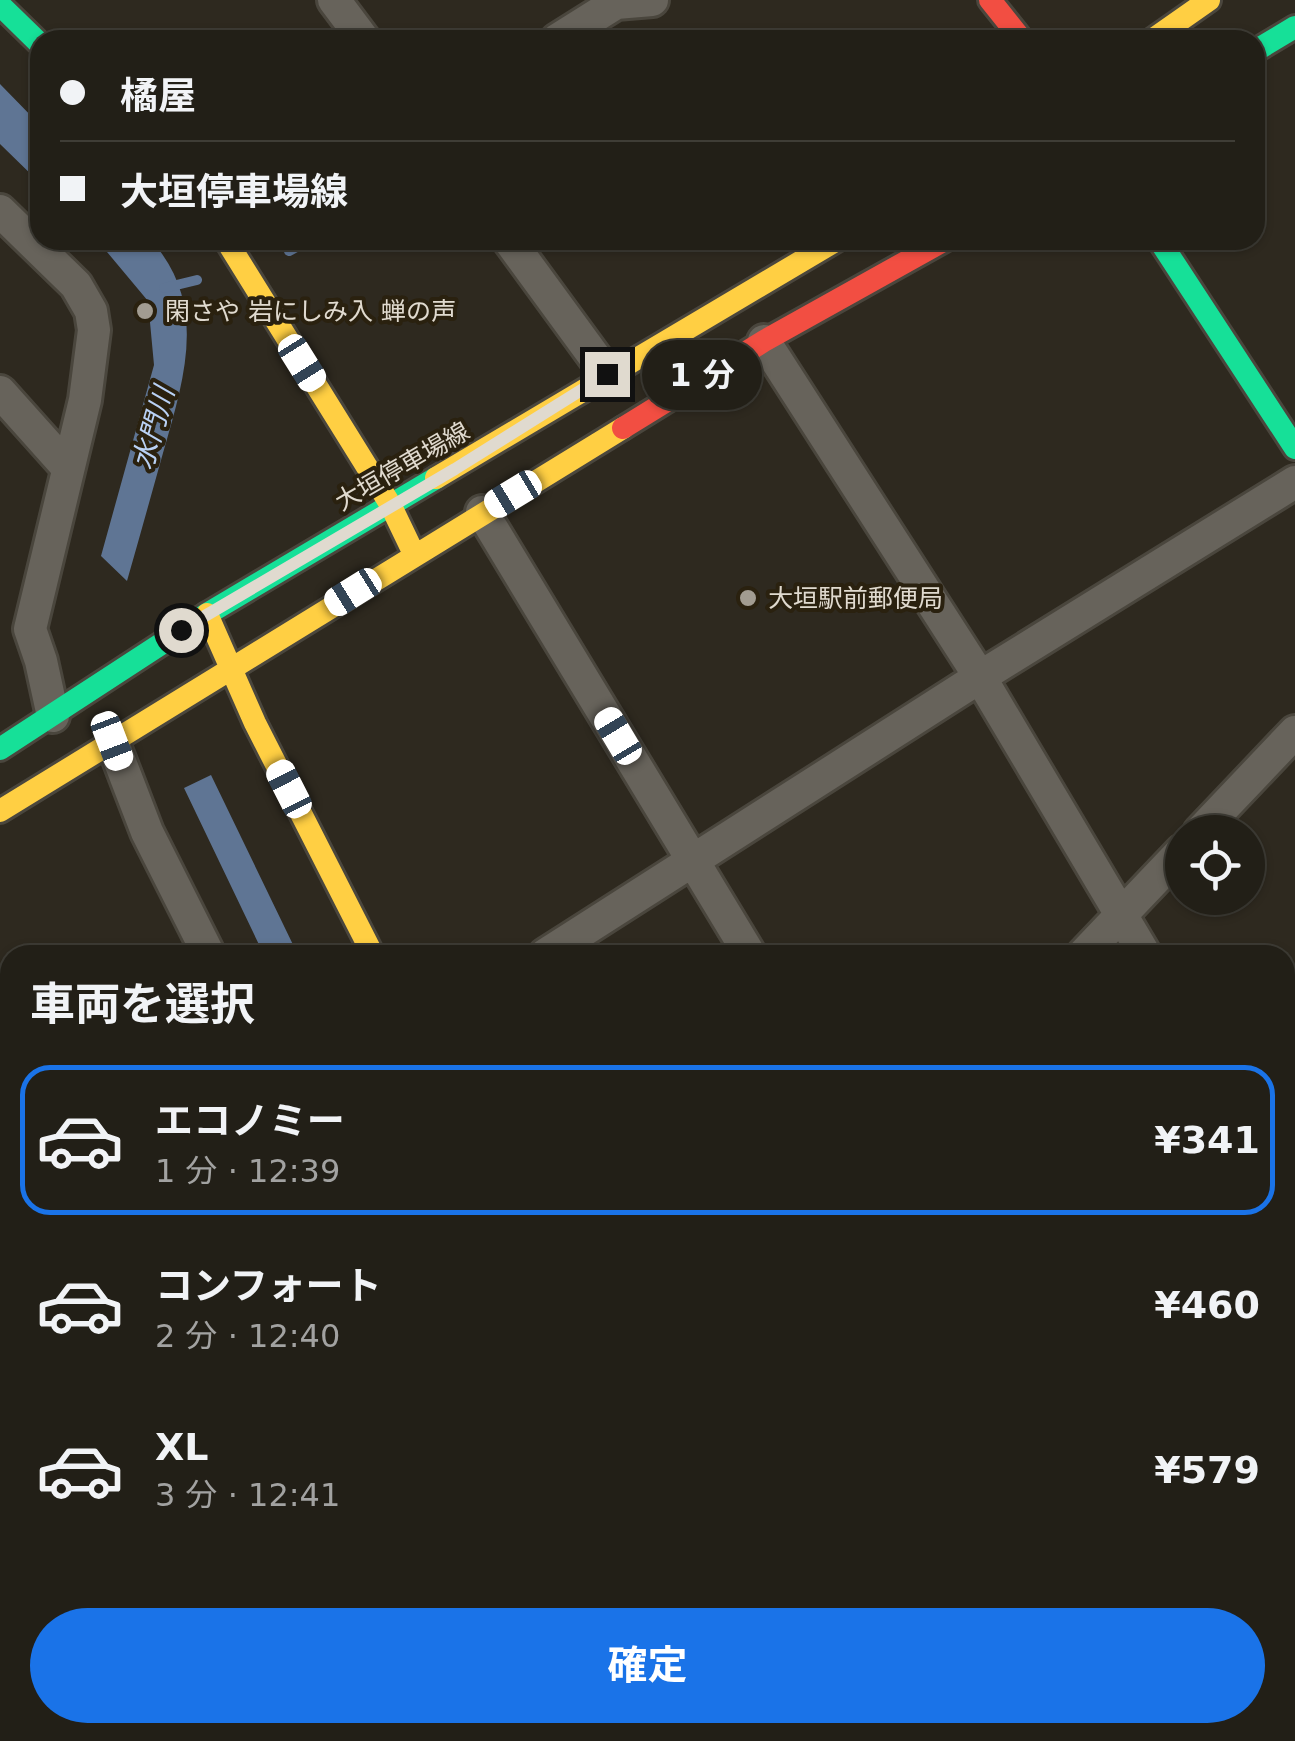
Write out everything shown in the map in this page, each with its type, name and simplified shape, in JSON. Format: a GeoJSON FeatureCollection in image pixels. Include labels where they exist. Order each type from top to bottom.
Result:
{"type":"FeatureCollection","features":[{"type":"Feature","properties":{"kind":"main road"},"geometry":{"type":"LineString","coordinates":[[990,0],[1014,30]]}},
{"type":"Feature","properties":{"kind":"main road"},"geometry":{"type":"LineString","coordinates":[[1166,30],[1209,0]]}},
{"type":"Feature","properties":{"kind":"main road"},"geometry":{"type":"LineString","coordinates":[[0,5],[30,34]]}},
{"type":"Feature","properties":{"kind":"main road"},"geometry":{"type":"LineString","coordinates":[[1265,45],[1295,27]]}},
{"type":"Feature","properties":{"kind":"main road"},"geometry":{"type":"LineString","coordinates":[[232,250],[390,504],[414,554]]}},
{"type":"Feature","properties":{"kind":"main road","name":"大垣停車場線"},"geometry":{"type":"LineString","coordinates":[[0,748],[207,614],[819,250]]}},
{"type":"Feature","properties":{"kind":"main road"},"geometry":{"type":"LineString","coordinates":[[0,811],[764,341],[927,250]]}},
{"type":"Feature","properties":{"kind":"main road"},"geometry":{"type":"LineString","coordinates":[[1166,250],[1295,448]]}},
{"type":"Feature","properties":{"kind":"main road"},"geometry":{"type":"LineString","coordinates":[[207,614],[256,723],[368,945]]}},
{"type":"Feature","properties":{"kind":"street"},"geometry":{"type":"LineString","coordinates":[[334,0],[356,30]]}},
{"type":"Feature","properties":{"kind":"street"},"geometry":{"type":"LineString","coordinates":[[572,30],[615,2],[652,0]]}},
{"type":"Feature","properties":{"kind":"street"},"geometry":{"type":"LineString","coordinates":[[0,211],[30,240]]}},
{"type":"Feature","properties":{"kind":"street"},"geometry":{"type":"LineString","coordinates":[[40,250],[76,285],[90,311],[94,330],[84,400],[30,629],[53,716]]}},
{"type":"Feature","properties":{"kind":"street"},"geometry":{"type":"LineString","coordinates":[[516,250],[607,374]]}},
{"type":"Feature","properties":{"kind":"street"},"geometry":{"type":"LineString","coordinates":[[764,341],[980,677],[1138,945]]}},
{"type":"Feature","properties":{"kind":"street"},"geometry":{"type":"LineString","coordinates":[[0,392],[68,468]]}},
{"type":"Feature","properties":{"kind":"street"},"geometry":{"type":"LineString","coordinates":[[561,945],[980,677],[1295,482]]}},
{"type":"Feature","properties":{"kind":"street"},"geometry":{"type":"LineString","coordinates":[[482,512],[744,945]]}},
{"type":"Feature","properties":{"kind":"street"},"geometry":{"type":"LineString","coordinates":[[1216,815],[1295,732]]}},
{"type":"Feature","properties":{"kind":"street"},"geometry":{"type":"LineString","coordinates":[[112,741],[147,832],[205,945]]}},
{"type":"Feature","properties":{"kind":"street"},"geometry":{"type":"LineString","coordinates":[[1093,945],[1165,869]]}},
{"type":"Feature","properties":{"kind":"water"},"geometry":{"type":"Polygon","coordinates":[[[0,84],[30,115],[30,173],[0,144],[0,84]]]}},
{"type":"Feature","properties":{"kind":"water","name":"水門川"},"geometry":{"type":"Polygon","coordinates":[[[105,250],[158,250],[180,290],[186,316],[187,343],[178,398],[127,581],[101,556],[154,365],[148,301],[105,250]]]}},
{"type":"Feature","properties":{"kind":"water"},"geometry":{"type":"Polygon","coordinates":[[[211,775],[293,945],[259,945],[184,788],[211,775]]]}},
{"type":"Feature","properties":{"kind":"waterway"},"geometry":{"type":"LineString","coordinates":[[164,288],[197,280]]}},
{"type":"Feature","properties":{"kind":"traffic: fast"},"geometry":{"type":"LineString","coordinates":[[0,5],[30,34]]}},
{"type":"Feature","properties":{"kind":"traffic: fast"},"geometry":{"type":"LineString","coordinates":[[1265,45],[1295,27]]}},
{"type":"Feature","properties":{"kind":"traffic: fast"},"geometry":{"type":"LineString","coordinates":[[1166,250],[1295,448]]}},
{"type":"Feature","properties":{"kind":"traffic: fast"},"geometry":{"type":"LineString","coordinates":[[0,749],[207,614],[436,478]]}},
{"type":"Feature","properties":{"kind":"traffic: slow"},"geometry":{"type":"LineString","coordinates":[[1166,30],[1209,0]]}},
{"type":"Feature","properties":{"kind":"traffic: slow"},"geometry":{"type":"LineString","coordinates":[[232,250],[390,504],[414,554]]}},
{"type":"Feature","properties":{"kind":"traffic: slow"},"geometry":{"type":"LineString","coordinates":[[436,478],[820,250]]}},
{"type":"Feature","properties":{"kind":"traffic: slow"},"geometry":{"type":"LineString","coordinates":[[0,811],[623,428]]}},
{"type":"Feature","properties":{"kind":"traffic: slow"},"geometry":{"type":"LineString","coordinates":[[207,614],[255,723],[368,945]]}},
{"type":"Feature","properties":{"kind":"traffic: jam"},"geometry":{"type":"LineString","coordinates":[[990,0],[1014,30]]}},
{"type":"Feature","properties":{"kind":"traffic: jam"},"geometry":{"type":"LineString","coordinates":[[623,428],[764,341],[927,250]]}},
{"type":"Feature","properties":{"kind":"place","name":"閑さや 岩にしみ入 蝉の声"},"geometry":{"type":"Point","coordinates":[145,311]}},
{"type":"Feature","properties":{"kind":"place","name":"大垣駅前郵便局"},"geometry":{"type":"Point","coordinates":[748,598]}},
{"type":"Feature","properties":{"kind":"route"},"geometry":{"type":"LineString","coordinates":[[181,630],[455,469],[607,374]]}}]}
